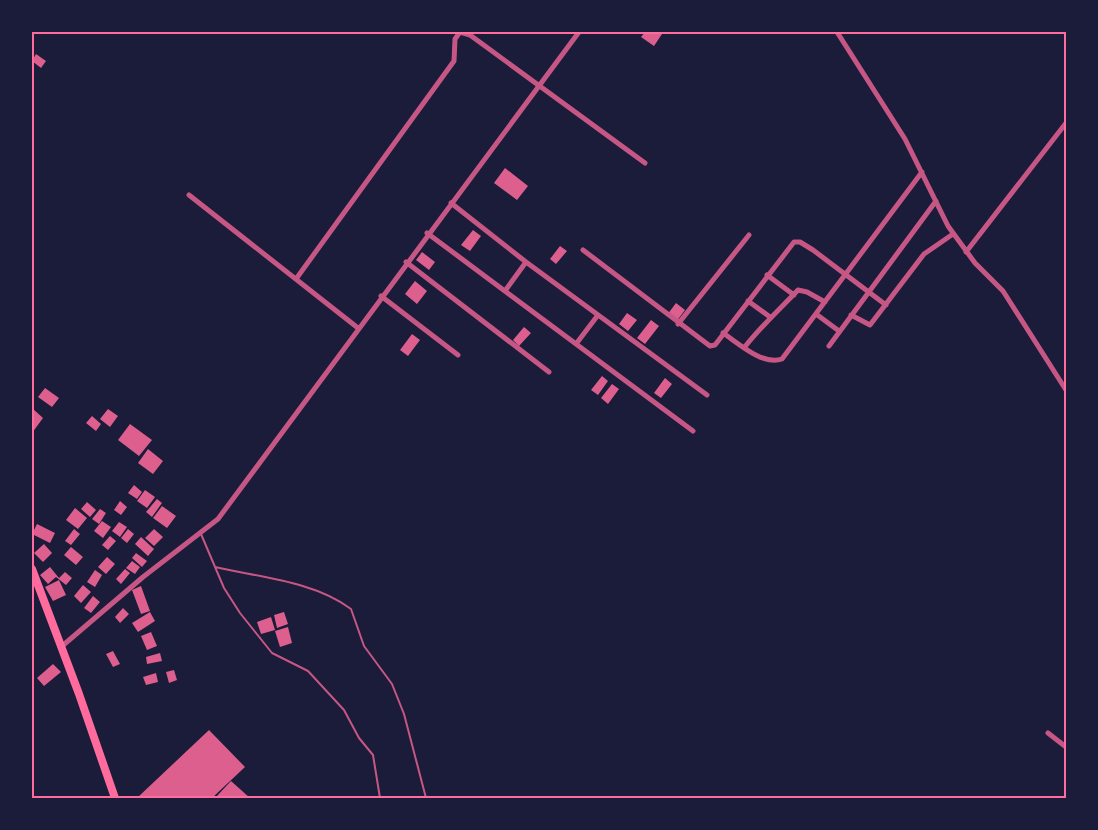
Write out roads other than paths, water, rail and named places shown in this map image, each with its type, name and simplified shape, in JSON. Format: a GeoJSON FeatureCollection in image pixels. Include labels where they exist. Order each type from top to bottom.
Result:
{"type":"FeatureCollection","features":[{"type":"Feature","properties":{"kind":"main road"},"geometry":{"type":"LineString","coordinates":[[32,576],[61,646],[115,798]]}},
{"type":"Feature","properties":{"kind":"street"},"geometry":{"type":"LineString","coordinates":[[296,279],[454,61],[456,57],[455,39],[465,32],[540,84],[645,163]]}},
{"type":"Feature","properties":{"kind":"street"},"geometry":{"type":"LineString","coordinates":[[61,646],[143,577],[218,519],[427,233],[579,32]]}},
{"type":"Feature","properties":{"kind":"street"},"geometry":{"type":"LineString","coordinates":[[837,32],[905,139],[953,234],[966,252],[1004,291],[1066,390]]}},
{"type":"Feature","properties":{"kind":"street"},"geometry":{"type":"LineString","coordinates":[[966,252],[1065,126]]}},
{"type":"Feature","properties":{"kind":"street"},"geometry":{"type":"LineString","coordinates":[[723,333],[744,348],[778,361],[846,275],[922,172]]}},
{"type":"Feature","properties":{"kind":"street"},"geometry":{"type":"LineString","coordinates":[[189,195],[358,328]]}},
{"type":"Feature","properties":{"kind":"street"},"geometry":{"type":"LineString","coordinates":[[829,346],[936,201]]}},
{"type":"Feature","properties":{"kind":"street"},"geometry":{"type":"LineString","coordinates":[[451,203],[526,262],[707,396]]}},
{"type":"Feature","properties":{"kind":"street"},"geometry":{"type":"LineString","coordinates":[[427,233],[693,431]]}},
{"type":"Feature","properties":{"kind":"street"},"geometry":{"type":"LineString","coordinates":[[678,324],[749,234]]}},
{"type":"Feature","properties":{"kind":"street"},"geometry":{"type":"LineString","coordinates":[[851,315],[870,325],[924,254],[953,234]]}},
{"type":"Feature","properties":{"kind":"street"},"geometry":{"type":"LineString","coordinates":[[583,250],[678,324],[711,346],[794,242],[800,242],[813,250],[886,305]]}},
{"type":"Feature","properties":{"kind":"street"},"geometry":{"type":"LineString","coordinates":[[406,262],[549,372]]}},
{"type":"Feature","properties":{"kind":"street"},"geometry":{"type":"LineString","coordinates":[[505,291],[526,262]]}},
{"type":"Feature","properties":{"kind":"street"},"geometry":{"type":"LineString","coordinates":[[767,275],[794,295]]}},
{"type":"Feature","properties":{"kind":"street"},"geometry":{"type":"LineString","coordinates":[[744,348],[770,317],[801,290],[825,302]]}},
{"type":"Feature","properties":{"kind":"street"},"geometry":{"type":"LineString","coordinates":[[381,296],[458,355]]}},
{"type":"Feature","properties":{"kind":"street"},"geometry":{"type":"LineString","coordinates":[[748,301],[770,317]]}},
{"type":"Feature","properties":{"kind":"street"},"geometry":{"type":"LineString","coordinates":[[816,314],[839,331]]}},
{"type":"Feature","properties":{"kind":"street"},"geometry":{"type":"LineString","coordinates":[[576,344],[598,315]]}},
{"type":"Feature","properties":{"kind":"street"},"geometry":{"type":"LineString","coordinates":[[1048,733],[1066,747]]}},
{"type":"Feature","properties":{"kind":"lane"},"geometry":{"type":"LineString","coordinates":[[201,534],[231,602],[272,653],[308,671],[344,710],[359,738],[373,755],[380,798]]}},
{"type":"Feature","properties":{"kind":"lane"},"geometry":{"type":"LineString","coordinates":[[215,567],[304,588],[351,609],[355,614],[364,646],[392,684],[404,714],[426,798]]}}]}
